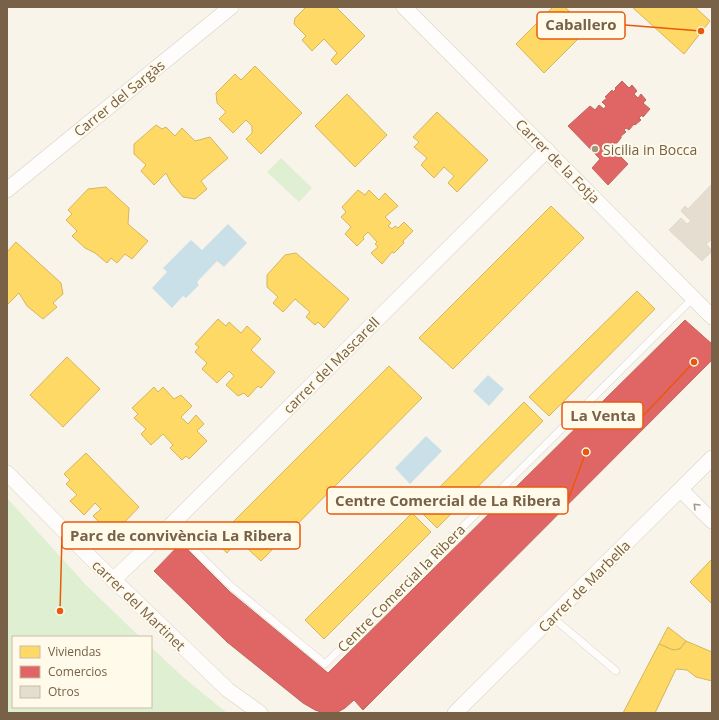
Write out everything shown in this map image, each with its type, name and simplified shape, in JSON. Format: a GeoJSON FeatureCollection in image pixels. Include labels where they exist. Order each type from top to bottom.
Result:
{"type":"FeatureCollection","features":[{"type":"Feature","properties":{"kind":"street","name":"Carrer del Sargàs"},"geometry":{"type":"LineString","coordinates":[[7,190],[231,7]]}},
{"type":"Feature","properties":{"kind":"street","name":"Carrer de la Fotja"},"geometry":{"type":"LineString","coordinates":[[404,7],[712,317]]}},
{"type":"Feature","properties":{"kind":"street","name":"carrer del Mascarell"},"geometry":{"type":"LineString","coordinates":[[113,580],[170,526],[547,150]]}},
{"type":"Feature","properties":{"kind":"street","name":"Carrer de Marbella"},"geometry":{"type":"LineString","coordinates":[[462,710],[552,617],[712,458]]}},
{"type":"Feature","properties":{"kind":"street","name":"carrer del Martinet"},"geometry":{"type":"LineString","coordinates":[[7,473],[113,580],[228,690],[260,713]]}},
{"type":"Feature","properties":{"kind":"street"},"geometry":{"type":"LineString","coordinates":[[681,490],[712,521]]}},
{"type":"Feature","properties":{"kind":"lane","name":"Centre Comercial la Ribera"},"geometry":{"type":"LineString","coordinates":[[170,526],[231,586],[325,664],[693,298]]}},
{"type":"Feature","properties":{"kind":"lane"},"geometry":{"type":"LineString","coordinates":[[552,617],[616,671]]}},
{"type":"Feature","properties":{"kind":"green space"},"geometry":{"type":"Polygon","coordinates":[[[281,158],[312,188],[299,202],[267,172],[281,158]]]}},
{"type":"Feature","properties":{"kind":"green space"},"geometry":{"type":"Polygon","coordinates":[[[7,498],[86,585],[139,636],[12,636],[12,708],[152,708],[152,648],[183,677],[227,713],[7,713],[7,498]]]}},
{"type":"Feature","properties":{"kind":"water"},"geometry":{"type":"Polygon","coordinates":[[[228,224],[247,243],[224,267],[217,261],[197,282],[199,285],[186,298],[183,296],[172,308],[152,288],[167,272],[163,268],[191,240],[202,250],[228,224]]]}},
{"type":"Feature","properties":{"kind":"water"},"geometry":{"type":"Polygon","coordinates":[[[488,375],[504,389],[489,406],[473,391],[488,375]]]}},
{"type":"Feature","properties":{"kind":"water"},"geometry":{"type":"Polygon","coordinates":[[[426,436],[442,451],[410,484],[395,468],[426,436]]]}},
{"type":"Feature","properties":{"kind":"building: Viviendas"},"geometry":{"type":"Polygon","coordinates":[[[306,7],[336,7],[365,36],[336,65],[331,60],[337,53],[324,39],[312,51],[302,40],[306,36],[294,24],[295,18],[306,7]]]}},
{"type":"Feature","properties":{"kind":"building: Viviendas"},"geometry":{"type":"Polygon","coordinates":[[[553,7],[565,7],[587,30],[544,73],[516,44],[553,7]]]}},
{"type":"Feature","properties":{"kind":"building: Viviendas"},"geometry":{"type":"Polygon","coordinates":[[[632,7],[695,7],[710,21],[684,54],[632,7]]]}},
{"type":"Feature","properties":{"kind":"building: Viviendas"},"geometry":{"type":"Polygon","coordinates":[[[255,66],[302,113],[261,154],[246,139],[252,133],[252,126],[246,120],[233,133],[219,119],[226,112],[217,103],[216,93],[235,74],[241,80],[255,66]]]}},
{"type":"Feature","properties":{"kind":"building: Viviendas"},"geometry":{"type":"Polygon","coordinates":[[[347,94],[387,135],[355,167],[315,126],[347,94]]]}},
{"type":"Feature","properties":{"kind":"building: Viviendas"},"geometry":{"type":"Polygon","coordinates":[[[437,112],[488,160],[457,192],[448,183],[454,176],[444,167],[434,178],[421,165],[427,158],[414,147],[419,142],[413,137],[437,112]]]}},
{"type":"Feature","properties":{"kind":"building: Viviendas"},"geometry":{"type":"Polygon","coordinates":[[[156,125],[162,129],[166,127],[175,136],[182,128],[195,141],[210,137],[228,158],[201,181],[207,189],[195,199],[183,197],[171,183],[166,173],[154,185],[141,171],[146,165],[134,154],[134,144],[156,125]]]}},
{"type":"Feature","properties":{"kind":"building: Viviendas"},"geometry":{"type":"Polygon","coordinates":[[[106,187],[129,208],[128,224],[148,241],[132,259],[125,254],[117,263],[111,258],[107,263],[95,253],[85,248],[72,236],[77,231],[66,220],[72,214],[68,210],[88,189],[106,187]]]}},
{"type":"Feature","properties":{"kind":"building: Viviendas"},"geometry":{"type":"Polygon","coordinates":[[[358,190],[365,195],[369,190],[379,200],[385,193],[398,206],[385,217],[391,223],[388,226],[392,229],[395,226],[398,228],[404,222],[413,231],[403,241],[404,243],[394,253],[392,252],[382,264],[371,253],[378,247],[375,244],[377,242],[368,232],[357,246],[345,234],[351,227],[341,217],[346,212],[342,207],[358,190]]]}},
{"type":"Feature","properties":{"kind":"building: Viviendas"},"geometry":{"type":"Polygon","coordinates":[[[551,206],[584,238],[453,369],[419,338],[551,206]]]}},
{"type":"Feature","properties":{"kind":"building: Viviendas"},"geometry":{"type":"Polygon","coordinates":[[[16,242],[61,283],[63,294],[53,303],[57,307],[43,319],[27,306],[19,293],[7,305],[7,252],[16,242]]]}},
{"type":"Feature","properties":{"kind":"building: Viviendas"},"geometry":{"type":"Polygon","coordinates":[[[296,253],[349,299],[324,328],[318,322],[315,325],[306,317],[310,312],[295,299],[283,312],[273,303],[278,297],[267,287],[267,275],[285,255],[296,253]]]}},
{"type":"Feature","properties":{"kind":"building: Viviendas"},"geometry":{"type":"Polygon","coordinates":[[[637,291],[655,309],[549,416],[529,397],[637,291]]]}},
{"type":"Feature","properties":{"kind":"building: Viviendas"},"geometry":{"type":"Polygon","coordinates":[[[218,319],[226,326],[229,322],[241,333],[247,326],[261,339],[251,350],[275,372],[261,388],[258,386],[248,397],[244,393],[238,396],[226,385],[234,376],[229,371],[217,383],[202,369],[207,363],[195,352],[199,347],[195,344],[218,319]]]}},
{"type":"Feature","properties":{"kind":"building: Viviendas"},"geometry":{"type":"Polygon","coordinates":[[[67,357],[100,389],[63,427],[30,395],[67,357]]]}},
{"type":"Feature","properties":{"kind":"building: Viviendas"},"geometry":{"type":"Polygon","coordinates":[[[389,366],[422,398],[261,561],[226,529],[389,366]]]}},
{"type":"Feature","properties":{"kind":"building: Viviendas"},"geometry":{"type":"Polygon","coordinates":[[[154,387],[158,392],[163,387],[174,399],[181,395],[192,406],[181,417],[188,424],[196,415],[204,424],[197,431],[207,441],[189,459],[186,456],[182,460],[170,448],[173,445],[163,434],[151,445],[141,434],[146,429],[134,418],[138,414],[132,408],[154,387]]]}},
{"type":"Feature","properties":{"kind":"building: Viviendas"},"geometry":{"type":"Polygon","coordinates":[[[524,402],[543,421],[437,528],[418,509],[524,402]]]}},
{"type":"Feature","properties":{"kind":"building: Viviendas"},"geometry":{"type":"Polygon","coordinates":[[[86,453],[139,507],[117,530],[109,522],[104,527],[93,516],[101,509],[95,503],[84,515],[70,501],[77,495],[66,484],[70,480],[64,474],[86,453]]]}},
{"type":"Feature","properties":{"kind":"building: Viviendas"},"geometry":{"type":"Polygon","coordinates":[[[412,513],[431,532],[324,639],[305,620],[412,513]]]}},
{"type":"Feature","properties":{"kind":"building: Viviendas"},"geometry":{"type":"Polygon","coordinates":[[[215,529],[233,546],[227,553],[209,536],[215,529]]]}},
{"type":"Feature","properties":{"kind":"building: Viviendas"},"geometry":{"type":"Polygon","coordinates":[[[712,559],[712,604],[690,582],[712,559]]]}},
{"type":"Feature","properties":{"kind":"building: Viviendas"},"geometry":{"type":"Polygon","coordinates":[[[668,627],[686,641],[680,649],[673,650],[659,644],[668,627]]]}},
{"type":"Feature","properties":{"kind":"building: Viviendas"},"geometry":{"type":"Polygon","coordinates":[[[686,641],[712,652],[712,681],[696,677],[687,670],[676,669],[655,713],[623,713],[659,644],[673,650],[680,649],[686,641]]]}},
{"type":"Feature","properties":{"kind":"building: Comercios"},"geometry":{"type":"Polygon","coordinates":[[[622,81],[629,88],[632,85],[637,91],[634,94],[638,98],[641,94],[646,100],[643,103],[650,109],[643,117],[642,115],[639,118],[641,120],[635,125],[634,124],[629,130],[626,128],[624,130],[626,132],[621,136],[617,143],[612,145],[612,148],[628,164],[608,185],[592,168],[600,159],[568,126],[590,106],[595,110],[599,105],[604,109],[606,106],[602,102],[607,98],[605,97],[612,90],[613,92],[622,81]]]}},
{"type":"Feature","properties":{"kind":"building: Comercios"},"geometry":{"type":"Polygon","coordinates":[[[685,320],[712,344],[712,360],[363,710],[354,700],[338,712],[324,713],[303,703],[227,642],[154,571],[181,543],[230,592],[328,673],[685,320]]]}},
{"type":"Feature","properties":{"kind":"building: Otros"},"geometry":{"type":"Polygon","coordinates":[[[712,184],[712,239],[706,244],[712,251],[702,261],[669,230],[681,218],[687,224],[691,221],[681,211],[685,206],[688,209],[712,184]]]}},
{"type":"Feature","properties":{"kind":"place","name":"Caballero"},"geometry":{"type":"Point","coordinates":[701,31]}},
{"type":"Feature","properties":{"kind":"place","name":"Sicilia in Bocca"},"geometry":{"type":"Point","coordinates":[595,149]}},
{"type":"Feature","properties":{"kind":"place","name":"La Venta"},"geometry":{"type":"Point","coordinates":[694,362]}},
{"type":"Feature","properties":{"kind":"place","name":"Centre Comercial de La Ribera"},"geometry":{"type":"Point","coordinates":[586,452]}},
{"type":"Feature","properties":{"kind":"place","name":"Parc de convivència La Ribera"},"geometry":{"type":"Point","coordinates":[60,611]}}]}
